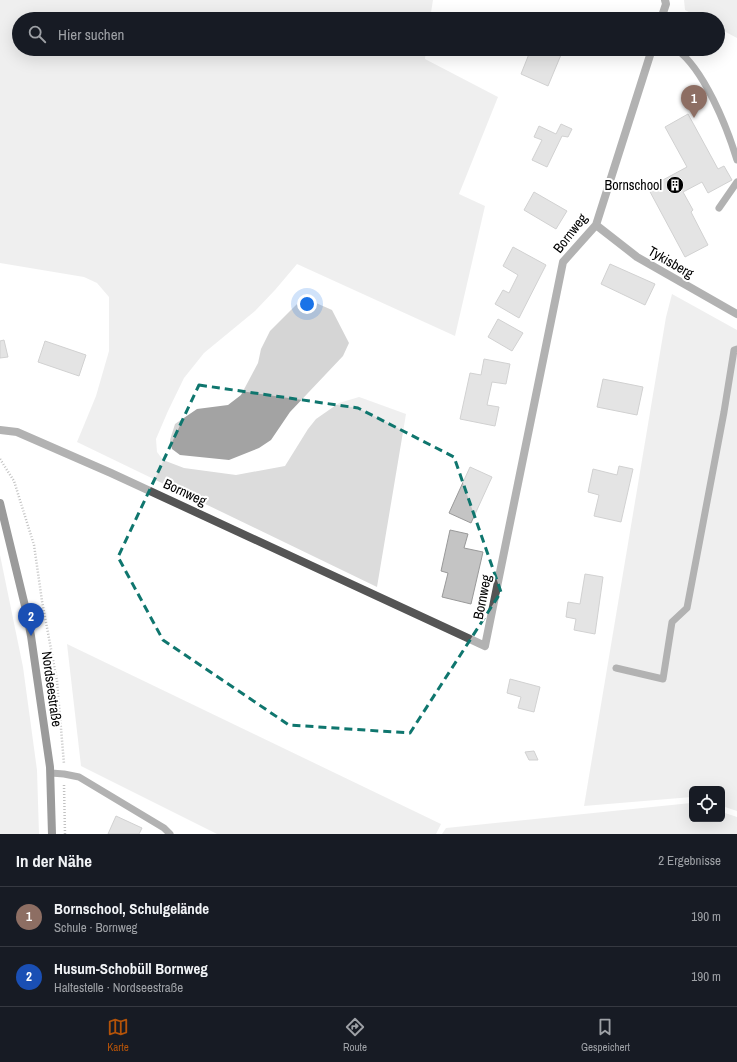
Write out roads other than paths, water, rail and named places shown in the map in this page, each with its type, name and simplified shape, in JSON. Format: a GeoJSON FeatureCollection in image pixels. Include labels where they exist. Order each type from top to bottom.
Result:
{"type":"FeatureCollection","features":[{"type":"Feature","properties":{"kind":"main road","name":"Nordseestraße"},"geometry":{"type":"LineString","coordinates":[[0,503],[31,636],[51,773],[52,834]]}},
{"type":"Feature","properties":{"kind":"street"},"geometry":{"type":"LineString","coordinates":[[663,12],[666,4],[665,0]]}},
{"type":"Feature","properties":{"kind":"street","name":"Bornweg"},"geometry":{"type":"LineString","coordinates":[[0,430],[17,432],[111,473],[485,646],[562,262],[596,226],[650,56]]}},
{"type":"Feature","properties":{"kind":"street","name":"Tykisberg"},"geometry":{"type":"LineString","coordinates":[[596,226],[637,258],[737,314]]}},
{"type":"Feature","properties":{"kind":"lane"},"geometry":{"type":"LineString","coordinates":[[684,56],[713,99],[732,144],[737,160]]}},
{"type":"Feature","properties":{"kind":"lane"},"geometry":{"type":"LineString","coordinates":[[719,208],[737,182]]}},
{"type":"Feature","properties":{"kind":"lane"},"geometry":{"type":"LineString","coordinates":[[616,668],[663,679],[672,622],[687,608],[724,412],[734,350],[737,349]]}},
{"type":"Feature","properties":{"kind":"lane"},"geometry":{"type":"LineString","coordinates":[[51,773],[79,777],[164,828],[170,834]]}},
{"type":"Feature","properties":{"kind":"place","name":"Bornschool, Schulgelände"},"geometry":{"type":"Point","coordinates":[694,118]}},
{"type":"Feature","properties":{"kind":"place","name":"Bornschool"},"geometry":{"type":"Point","coordinates":[675,185]}},
{"type":"Feature","properties":{"kind":"place","name":"Husum-Schobüll Bornweg"},"geometry":{"type":"Point","coordinates":[31,636]}}]}
